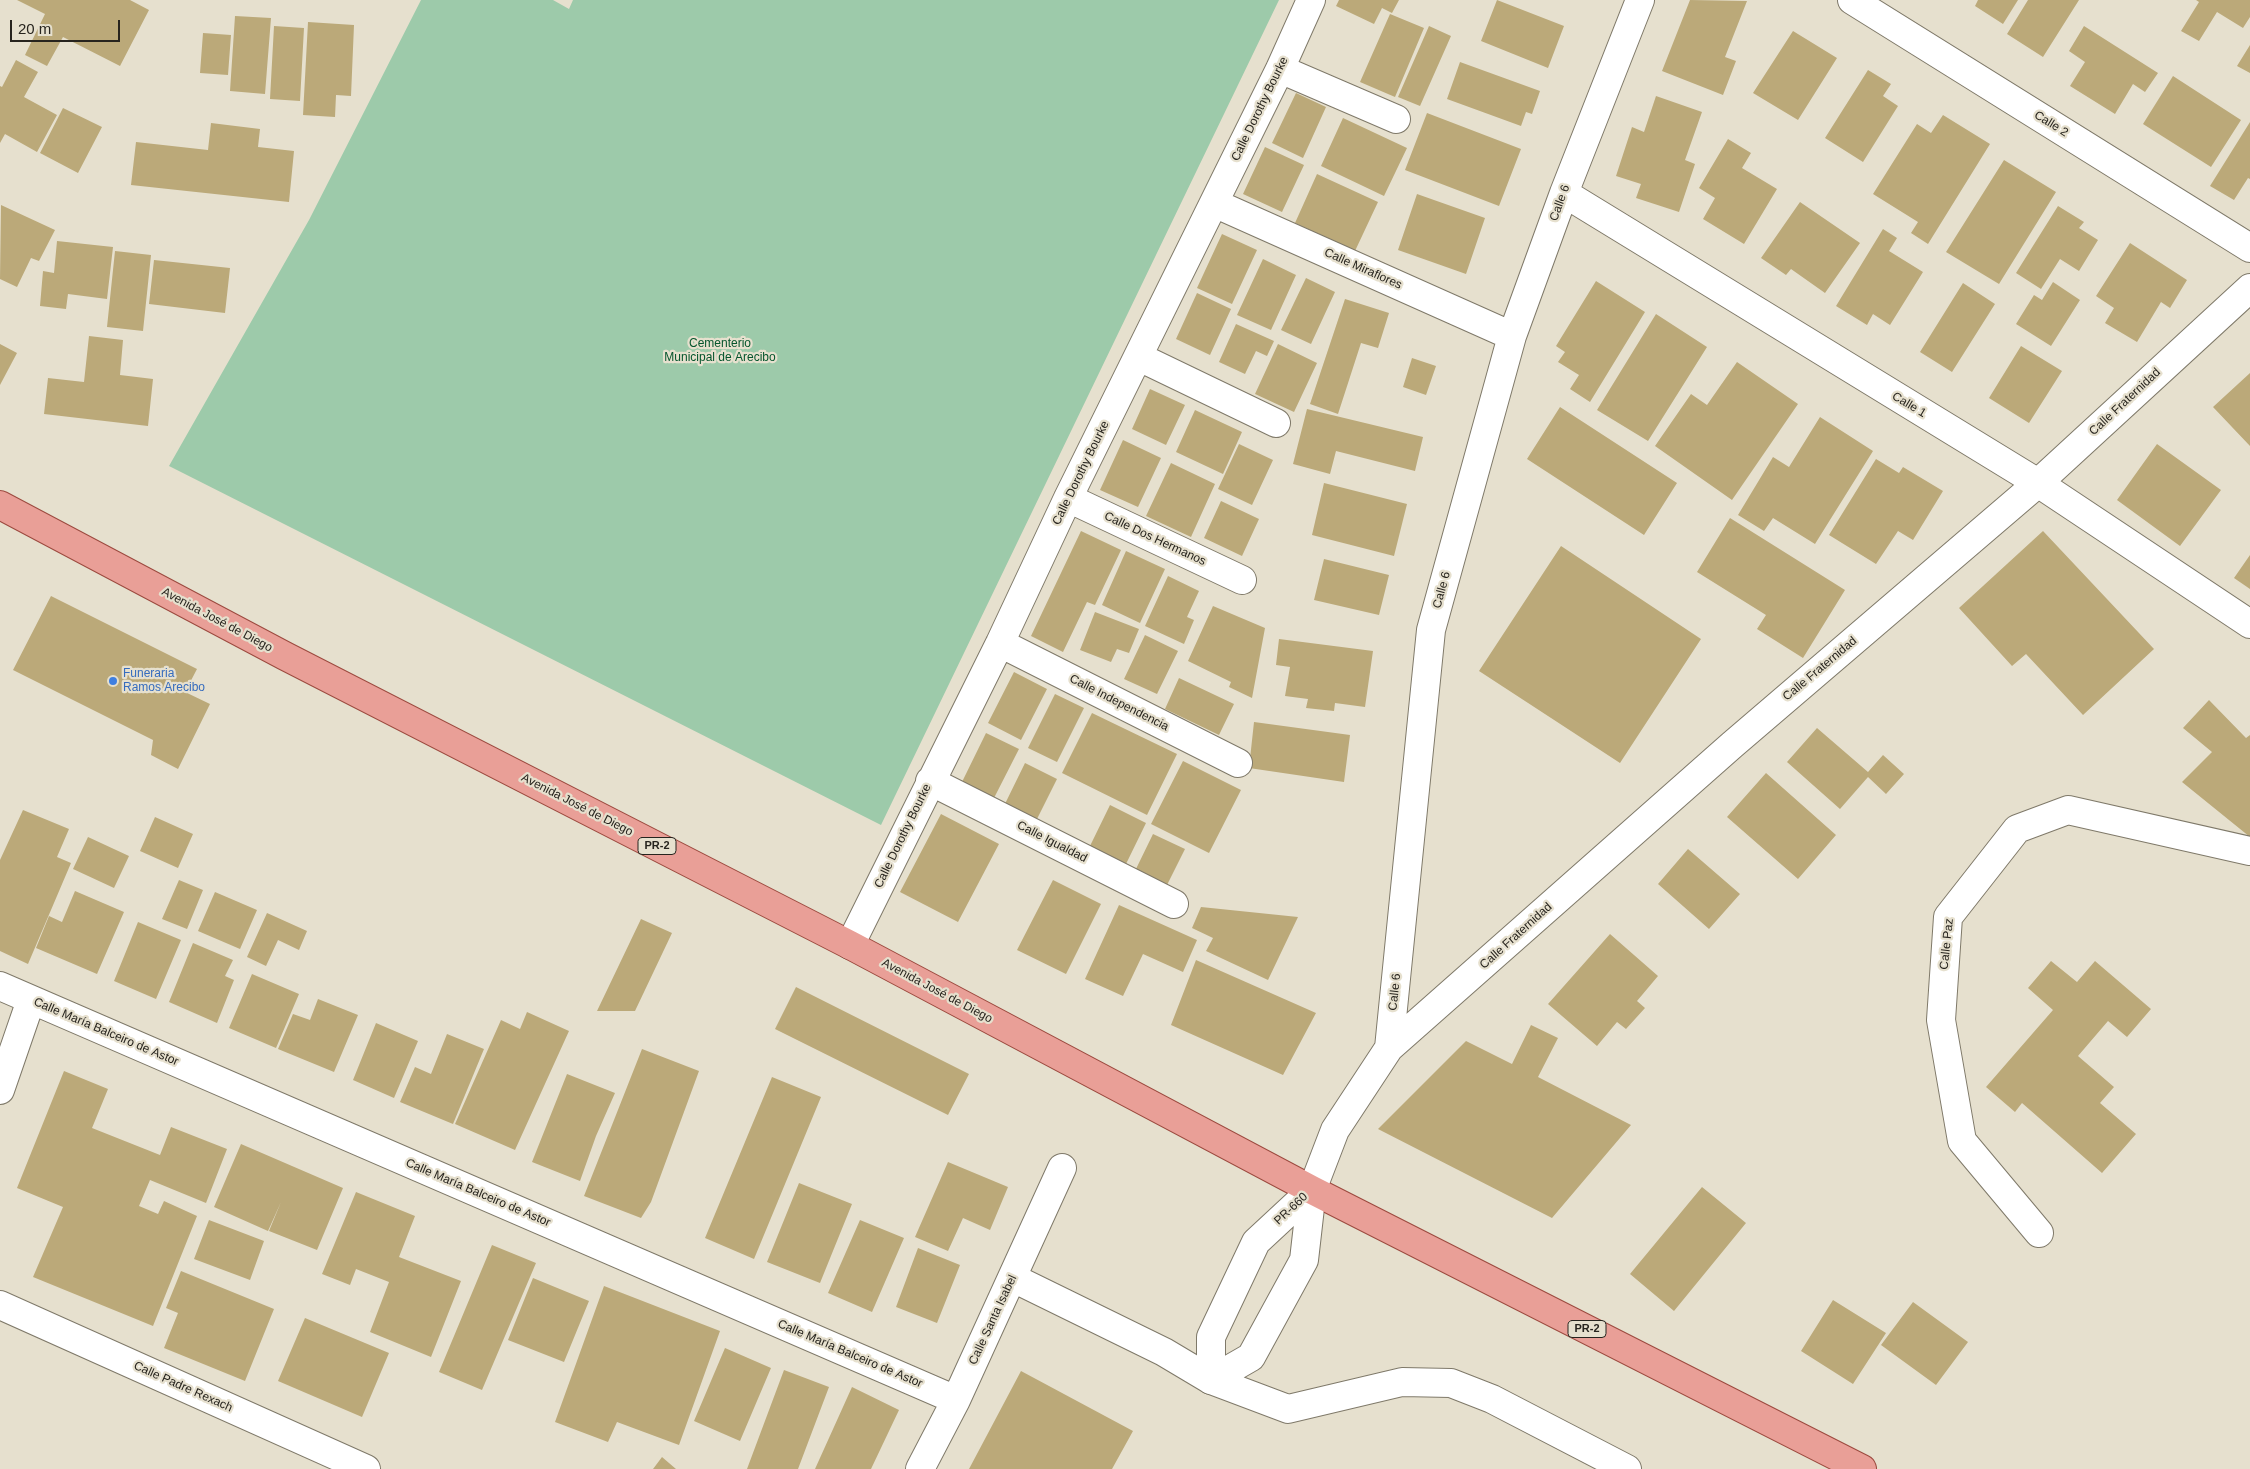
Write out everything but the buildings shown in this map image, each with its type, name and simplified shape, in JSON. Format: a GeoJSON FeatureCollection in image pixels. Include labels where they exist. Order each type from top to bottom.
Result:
{"type":"FeatureCollection","features":[{"type":"Feature","properties":{"kind":"main road","name":"Avenida José de Diego"},"geometry":{"type":"LineString","coordinates":[[0,505],[294,660],[850,945],[1312,1190]]}},
{"type":"Feature","properties":{"kind":"main road","name":"PR-2"},"geometry":{"type":"LineString","coordinates":[[1312,1190],[1862,1469]]}},
{"type":"Feature","properties":{"kind":"street","name":"Calle Dorothy Bourke"},"geometry":{"type":"LineString","coordinates":[[850,945],[930,780],[1000,643],[1068,498],[1280,69],[1311,0]]}},
{"type":"Feature","properties":{"kind":"street","name":"Calle 6"},"geometry":{"type":"LineString","coordinates":[[1312,1190],[1335,1130],[1389,1048],[1431,630],[1512,336],[1564,193],[1640,0]]}},
{"type":"Feature","properties":{"kind":"street","name":"Calle 2"},"geometry":{"type":"LineString","coordinates":[[1852,0],[2250,248]]}},
{"type":"Feature","properties":{"kind":"street"},"geometry":{"type":"LineString","coordinates":[[1280,69],[1396,119]]}},
{"type":"Feature","properties":{"kind":"street","name":"Calle 1"},"geometry":{"type":"LineString","coordinates":[[1564,193],[2038,483],[2250,624]]}},
{"type":"Feature","properties":{"kind":"street","name":"Calle Miraflores"},"geometry":{"type":"LineString","coordinates":[[1214,203],[1512,336]]}},
{"type":"Feature","properties":{"kind":"street","name":"Calle Fraternidad"},"geometry":{"type":"LineString","coordinates":[[1389,1048],[1732,744],[2038,483],[2250,288]]}},
{"type":"Feature","properties":{"kind":"street"},"geometry":{"type":"LineString","coordinates":[[1139,357],[1276,424]]}},
{"type":"Feature","properties":{"kind":"street","name":"Calle Dos Hermanos"},"geometry":{"type":"LineString","coordinates":[[1068,498],[1242,580]]}},
{"type":"Feature","properties":{"kind":"street","name":"Calle Independencia"},"geometry":{"type":"LineString","coordinates":[[1000,643],[1238,763]]}},
{"type":"Feature","properties":{"kind":"street","name":"Calle Igualdad"},"geometry":{"type":"LineString","coordinates":[[930,780],[1174,904]]}},
{"type":"Feature","properties":{"kind":"street","name":"Calle Paz"},"geometry":{"type":"LineString","coordinates":[[2039,1233],[1962,1141],[1941,1020],[1948,916],[2017,829],[2068,810],[2250,851]]}},
{"type":"Feature","properties":{"kind":"street","name":"Calle María Balceiro de Astor"},"geometry":{"type":"LineString","coordinates":[[0,986],[956,1400]]}},
{"type":"Feature","properties":{"kind":"street"},"geometry":{"type":"LineString","coordinates":[[0,1090],[31,1000]]}},
{"type":"Feature","properties":{"kind":"street","name":"Calle Santa Isabel"},"geometry":{"type":"LineString","coordinates":[[920,1469],[956,1400],[1062,1168]]}},
{"type":"Feature","properties":{"kind":"street","name":"PR-660"},"geometry":{"type":"LineString","coordinates":[[1312,1190],[1304,1260],[1251,1357],[1211,1380],[1211,1337],[1256,1242],[1312,1190]]}},
{"type":"Feature","properties":{"kind":"street"},"geometry":{"type":"LineString","coordinates":[[1013,1278],[1164,1352],[1211,1380],[1288,1409],[1402,1382],[1451,1383],[1492,1399],[1627,1469]]}},
{"type":"Feature","properties":{"kind":"street","name":"Calle Padre Rexach"},"geometry":{"type":"LineString","coordinates":[[0,1305],[366,1469]]}},
{"type":"Feature","properties":{"kind":"green space","name":"Cementerio Municipal de Arecibo"},"geometry":{"type":"Polygon","coordinates":[[[421,0],[553,0],[569,9],[573,0],[1279,0],[881,825],[169,466],[309,220],[421,0]]]}},
{"type":"Feature","properties":{"kind":"place","name":"Funeraria Ramos Arecibo"},"geometry":{"type":"Point","coordinates":[113,681]}}]}
